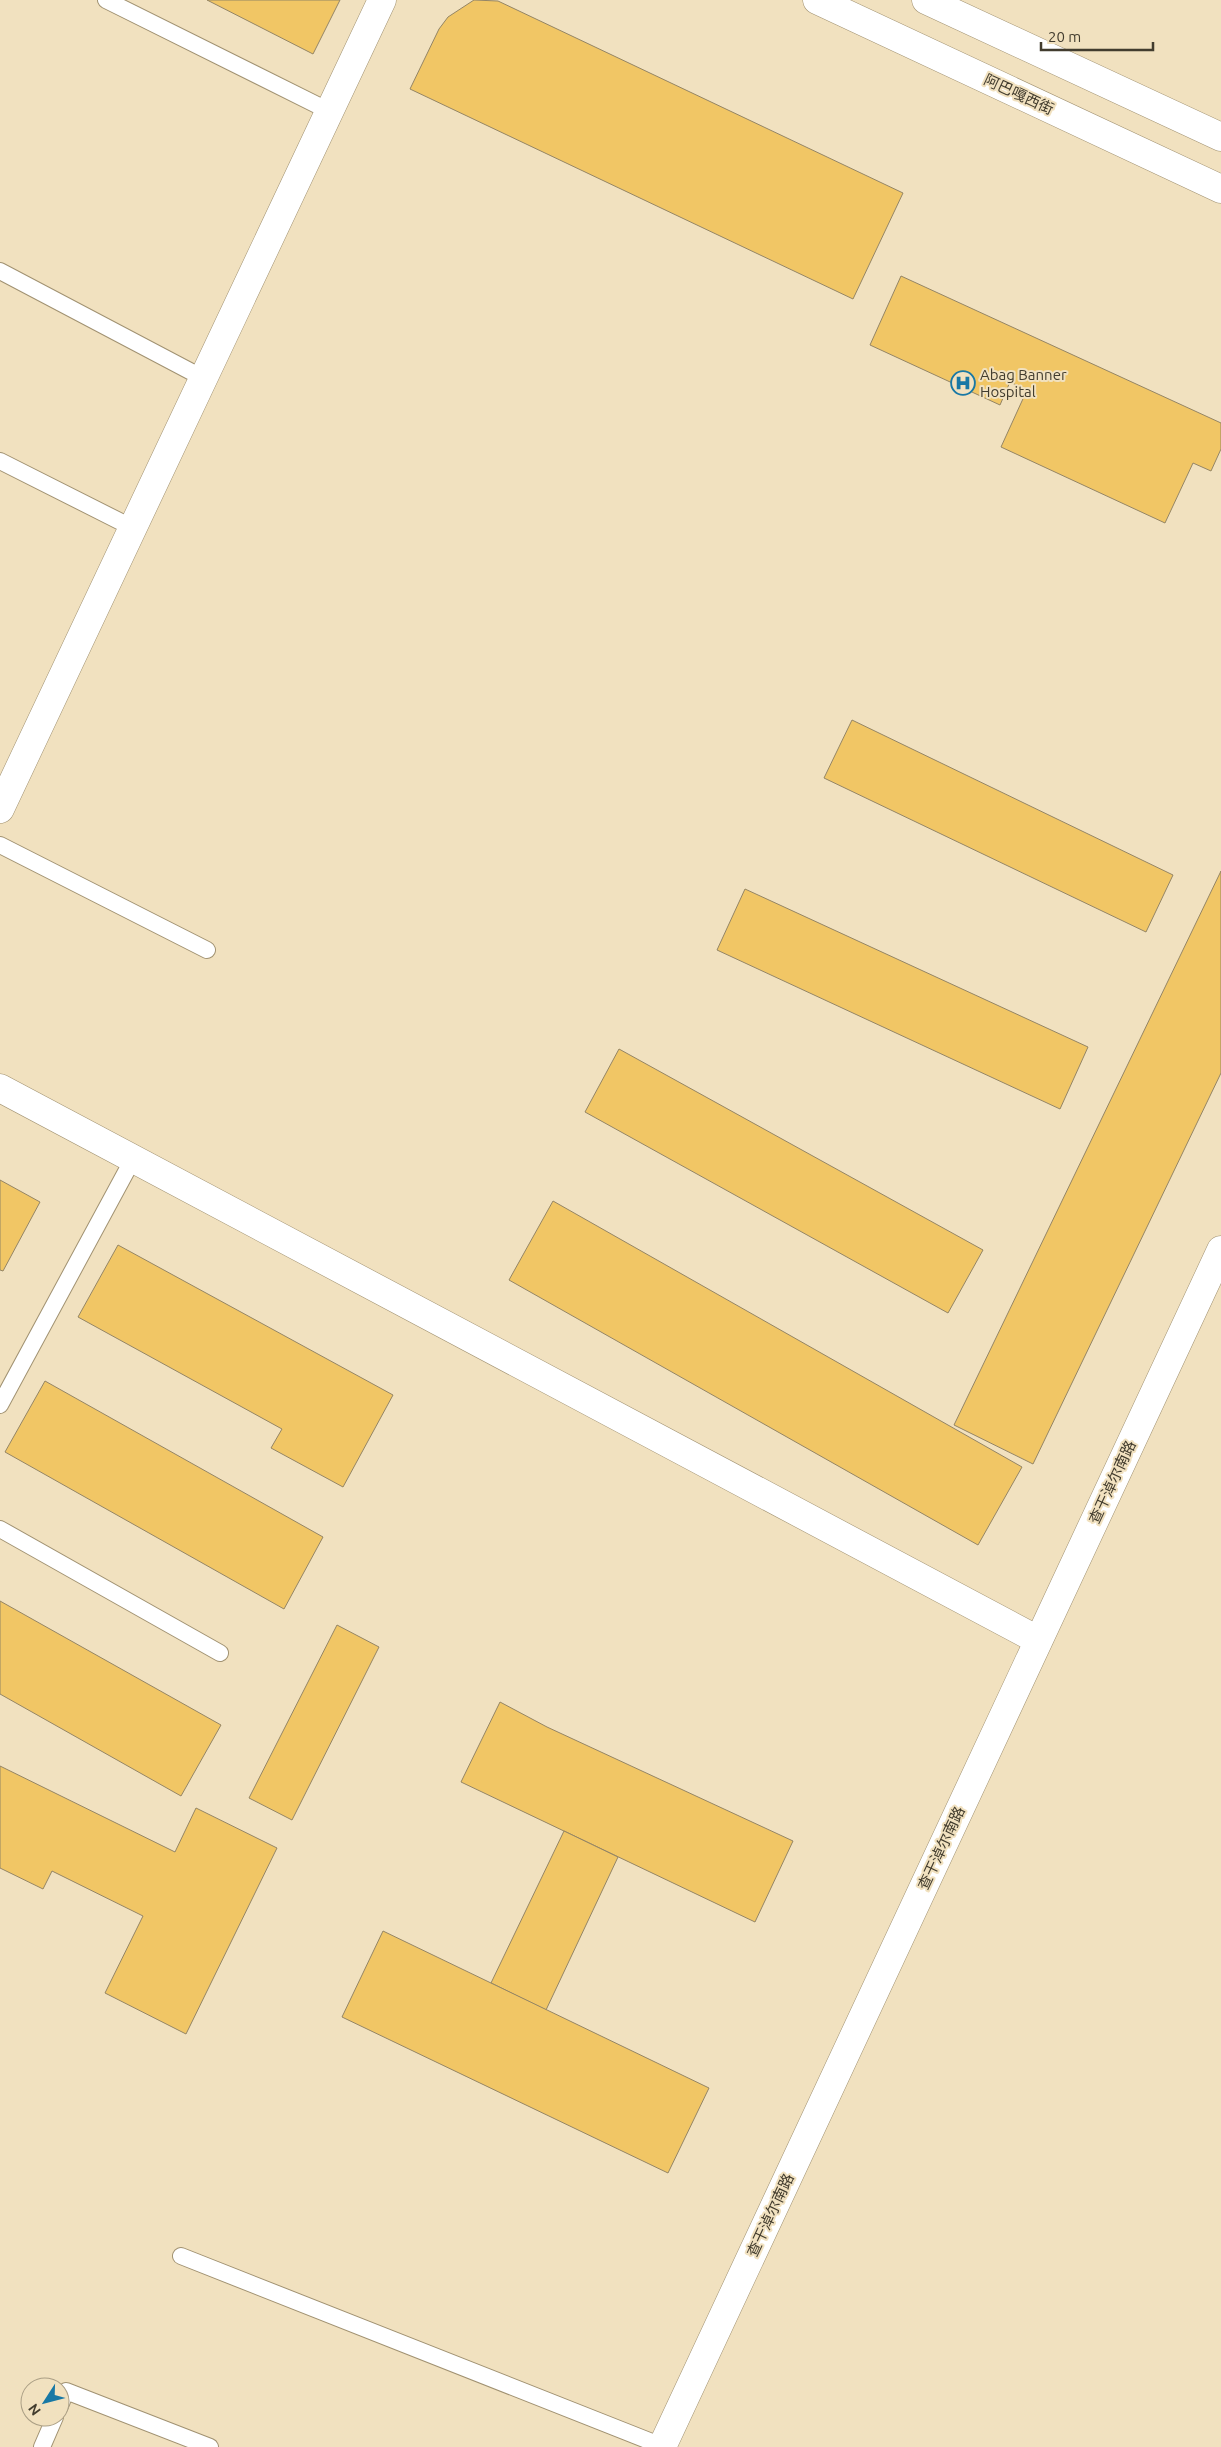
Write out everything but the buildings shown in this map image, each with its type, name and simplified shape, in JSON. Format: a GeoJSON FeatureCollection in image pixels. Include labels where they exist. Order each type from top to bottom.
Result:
{"type":"FeatureCollection","features":[{"type":"Feature","properties":{"kind":"street"},"geometry":{"type":"LineString","coordinates":[[0,809],[382,0]]}},
{"type":"Feature","properties":{"kind":"street","name":"阿巴嘎西街"},"geometry":{"type":"LineString","coordinates":[[817,0],[1221,189]]}},
{"type":"Feature","properties":{"kind":"street"},"geometry":{"type":"LineString","coordinates":[[926,0],[1221,137]]}},
{"type":"Feature","properties":{"kind":"street"},"geometry":{"type":"LineString","coordinates":[[0,1088],[1038,1640]]}},
{"type":"Feature","properties":{"kind":"street","name":"查干淖尔南路"},"geometry":{"type":"LineString","coordinates":[[662,2446],[1221,1250]]}},
{"type":"Feature","properties":{"kind":"lane"},"geometry":{"type":"LineString","coordinates":[[106,0],[329,111]]}},
{"type":"Feature","properties":{"kind":"lane"},"geometry":{"type":"LineString","coordinates":[[0,271],[203,378]]}},
{"type":"Feature","properties":{"kind":"lane"},"geometry":{"type":"LineString","coordinates":[[0,461],[132,528]]}},
{"type":"Feature","properties":{"kind":"lane"},"geometry":{"type":"LineString","coordinates":[[0,845],[207,950]]}},
{"type":"Feature","properties":{"kind":"lane"},"geometry":{"type":"LineString","coordinates":[[0,1405],[133,1159]]}},
{"type":"Feature","properties":{"kind":"lane"},"geometry":{"type":"LineString","coordinates":[[0,1529],[220,1653]]}},
{"type":"Feature","properties":{"kind":"lane"},"geometry":{"type":"LineString","coordinates":[[181,2256],[662,2446]]}},
{"type":"Feature","properties":{"kind":"lane"},"geometry":{"type":"LineString","coordinates":[[70,2393],[210,2447]]}},
{"type":"Feature","properties":{"kind":"lane"},"geometry":{"type":"LineString","coordinates":[[42,2447],[51,2427]]}},
{"type":"Feature","properties":{"kind":"place","name":"Abag Banner Hospital"},"geometry":{"type":"Point","coordinates":[963,383]}}]}
